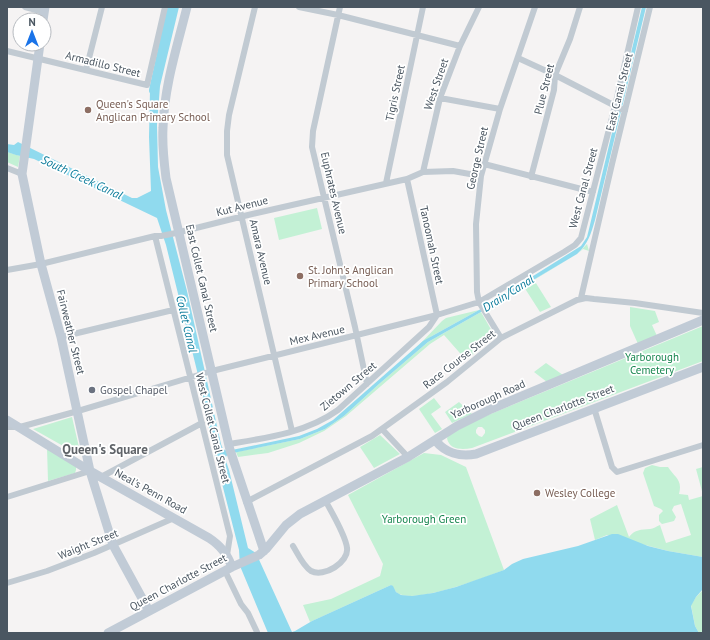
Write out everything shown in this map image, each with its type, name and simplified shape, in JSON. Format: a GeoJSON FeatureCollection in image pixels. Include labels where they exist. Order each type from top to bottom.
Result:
{"type":"FeatureCollection","features":[{"type":"Feature","properties":{"kind":"street"},"geometry":{"type":"LineString","coordinates":[[25,7],[41,12]]}},
{"type":"Feature","properties":{"kind":"street"},"geometry":{"type":"LineString","coordinates":[[86,70],[102,7]]}},
{"type":"Feature","properties":{"kind":"street","name":"Armadillo Street"},"geometry":{"type":"LineString","coordinates":[[7,51],[147,85],[165,7]]}},
{"type":"Feature","properties":{"kind":"street","name":"East Collet Canal Street"},"geometry":{"type":"LineString","coordinates":[[187,7],[168,82],[163,128],[166,178],[177,233],[210,372],[230,449],[262,553]]}},
{"type":"Feature","properties":{"kind":"street","name":"Amara Avenue"},"geometry":{"type":"LineString","coordinates":[[255,7],[229,115],[227,131],[228,162],[292,431]]}},
{"type":"Feature","properties":{"kind":"street"},"geometry":{"type":"LineString","coordinates":[[299,7],[338,15],[460,46]]}},
{"type":"Feature","properties":{"kind":"street","name":"Euphrates Avenue"},"geometry":{"type":"LineString","coordinates":[[340,7],[312,131],[312,147],[367,384]]}},
{"type":"Feature","properties":{"kind":"street","name":"Tigris Street"},"geometry":{"type":"LineString","coordinates":[[386,183],[424,7]]}},
{"type":"Feature","properties":{"kind":"street","name":"West Street"},"geometry":{"type":"LineString","coordinates":[[423,172],[440,98],[460,46],[479,7]]}},
{"type":"Feature","properties":{"kind":"street","name":"George Street"},"geometry":{"type":"LineString","coordinates":[[501,338],[482,306],[477,292],[476,224],[484,164],[500,108],[535,7]]}},
{"type":"Feature","properties":{"kind":"street","name":"Plue Street"},"geometry":{"type":"LineString","coordinates":[[531,177],[554,90],[555,75],[570,39],[580,7]]}},
{"type":"Feature","properties":{"kind":"street","name":"West Canal Street"},"geometry":{"type":"LineString","coordinates":[[437,315],[482,306],[575,245],[581,238],[593,192],[620,109],[638,7]]}},
{"type":"Feature","properties":{"kind":"street","name":"East Canal Street"},"geometry":{"type":"LineString","coordinates":[[581,298],[620,109],[650,7]]}},
{"type":"Feature","properties":{"kind":"street"},"geometry":{"type":"LineString","coordinates":[[7,168],[22,170],[39,52]]}},
{"type":"Feature","properties":{"kind":"street"},"geometry":{"type":"LineString","coordinates":[[518,58],[555,75],[620,109]]}},
{"type":"Feature","properties":{"kind":"street"},"geometry":{"type":"LineString","coordinates":[[440,98],[500,108]]}},
{"type":"Feature","properties":{"kind":"street"},"geometry":{"type":"LineString","coordinates":[[484,164],[593,192]]}},
{"type":"Feature","properties":{"kind":"street","name":"Fairweather Street"},"geometry":{"type":"LineString","coordinates":[[22,170],[41,264],[61,337],[90,471],[113,545],[149,611]]}},
{"type":"Feature","properties":{"kind":"street","name":"Kut Avenue"},"geometry":{"type":"LineString","coordinates":[[7,270],[41,264],[158,236],[177,233],[242,216],[407,179],[423,172],[454,171],[482,176]]}},
{"type":"Feature","properties":{"kind":"street","name":"Tanoomah Street"},"geometry":{"type":"LineString","coordinates":[[407,179],[437,315]]}},
{"type":"Feature","properties":{"kind":"street","name":"West Collet Canal Street"},"geometry":{"type":"LineString","coordinates":[[158,236],[173,310],[195,376],[202,423],[230,536],[227,555]]}},
{"type":"Feature","properties":{"kind":"street"},"geometry":{"type":"LineString","coordinates":[[581,298],[635,303],[703,313]]}},
{"type":"Feature","properties":{"kind":"street","name":"Race Course Street"},"geometry":{"type":"LineString","coordinates":[[246,502],[372,436],[447,382],[501,338],[581,298]]}},
{"type":"Feature","properties":{"kind":"street"},"geometry":{"type":"LineString","coordinates":[[61,337],[173,310]]}},
{"type":"Feature","properties":{"kind":"street","name":"Mex Avenue"},"geometry":{"type":"LineString","coordinates":[[7,427],[20,427],[195,376],[437,315]]}},
{"type":"Feature","properties":{"kind":"street","name":"Zietown Street"},"geometry":{"type":"LineString","coordinates":[[230,449],[292,431],[331,415],[429,327],[437,315]]}},
{"type":"Feature","properties":{"kind":"street","name":"Yarborough Road"},"geometry":{"type":"LineString","coordinates":[[262,553],[289,522],[300,514],[408,457],[457,426],[487,411],[703,320]]}},
{"type":"Feature","properties":{"kind":"street","name":"Queen Charlotte Street"},"geometry":{"type":"LineString","coordinates":[[435,440],[438,445],[448,451],[459,455],[469,455],[703,367]]}},
{"type":"Feature","properties":{"kind":"street"},"geometry":{"type":"LineString","coordinates":[[594,408],[612,467],[617,472],[703,446]]}},
{"type":"Feature","properties":{"kind":"street","name":"Neal's Penn Road"},"geometry":{"type":"LineString","coordinates":[[7,420],[90,471],[209,538],[222,548],[227,555],[231,567]]}},
{"type":"Feature","properties":{"kind":"street"},"geometry":{"type":"LineString","coordinates":[[101,477],[202,423]]}},
{"type":"Feature","properties":{"kind":"street"},"geometry":{"type":"LineString","coordinates":[[382,429],[408,457]]}},
{"type":"Feature","properties":{"kind":"street"},"geometry":{"type":"LineString","coordinates":[[7,497],[90,471]]}},
{"type":"Feature","properties":{"kind":"street"},"geometry":{"type":"LineString","coordinates":[[293,546],[309,570],[315,573],[327,572],[345,558],[347,554],[345,541],[325,500]]}},
{"type":"Feature","properties":{"kind":"street","name":"Waight Street"},"geometry":{"type":"LineString","coordinates":[[7,583],[47,571],[113,545],[174,518]]}},
{"type":"Feature","properties":{"kind":"street","name":"Queen Charlotte Street"},"geometry":{"type":"LineString","coordinates":[[108,633],[231,567],[262,553]]}},
{"type":"Feature","properties":{"kind":"street"},"geometry":{"type":"LineString","coordinates":[[231,567],[241,604],[248,613],[257,632]]}},
{"type":"Feature","properties":{"kind":"green space"},"geometry":{"type":"Polygon","coordinates":[[[7,152],[20,156],[18,167],[7,162],[7,152]]]}},
{"type":"Feature","properties":{"kind":"green space"},"geometry":{"type":"Polygon","coordinates":[[[317,208],[322,229],[279,240],[274,218],[317,208]]]}},
{"type":"Feature","properties":{"kind":"green space"},"geometry":{"type":"Polygon","coordinates":[[[587,244],[589,251],[583,249],[577,254],[587,244]]]}},
{"type":"Feature","properties":{"kind":"green space"},"geometry":{"type":"Polygon","coordinates":[[[577,254],[534,280],[551,307],[540,312],[524,287],[490,311],[488,307],[577,254]]]}},
{"type":"Feature","properties":{"kind":"green space"},"geometry":{"type":"Polygon","coordinates":[[[630,307],[655,311],[659,322],[652,325],[657,336],[638,344],[630,326],[630,307]]]}},
{"type":"Feature","properties":{"kind":"green space"},"geometry":{"type":"Polygon","coordinates":[[[479,310],[432,336],[419,345],[446,318],[479,310]]]}},
{"type":"Feature","properties":{"kind":"green space"},"geometry":{"type":"Polygon","coordinates":[[[481,312],[493,333],[492,339],[466,360],[444,335],[430,344],[346,416],[324,431],[299,443],[268,453],[238,457],[236,452],[300,439],[325,429],[344,416],[428,342],[481,312]]]}},
{"type":"Feature","properties":{"kind":"green space","name":"Yarborough Cemetery"},"geometry":{"type":"Polygon","coordinates":[[[703,326],[703,361],[472,448],[460,449],[450,445],[447,438],[449,435],[476,420],[703,326]],[[478,427],[476,433],[482,437],[485,430],[482,427],[478,427]]]}},
{"type":"Feature","properties":{"kind":"green space"},"geometry":{"type":"Polygon","coordinates":[[[546,363],[563,375],[547,382],[534,372],[546,363]]]}},
{"type":"Feature","properties":{"kind":"green space"},"geometry":{"type":"Polygon","coordinates":[[[434,398],[441,407],[431,414],[442,429],[435,433],[419,409],[434,398]]]}},
{"type":"Feature","properties":{"kind":"green space"},"geometry":{"type":"Polygon","coordinates":[[[459,402],[472,414],[452,423],[445,412],[459,402]]]}},
{"type":"Feature","properties":{"kind":"green space"},"geometry":{"type":"Polygon","coordinates":[[[72,417],[81,456],[33,429],[72,417]]]}},
{"type":"Feature","properties":{"kind":"green space"},"geometry":{"type":"Polygon","coordinates":[[[380,435],[400,454],[374,468],[360,447],[380,435]]]}},
{"type":"Feature","properties":{"kind":"green space"},"geometry":{"type":"Polygon","coordinates":[[[47,448],[76,466],[75,473],[48,481],[47,448]]]}},
{"type":"Feature","properties":{"kind":"green space","name":"Yarborough Green"},"geometry":{"type":"Polygon","coordinates":[[[424,453],[441,455],[466,467],[504,570],[451,588],[421,595],[408,596],[399,594],[391,585],[310,622],[303,605],[331,599],[380,576],[383,564],[348,495],[424,453]]]}},
{"type":"Feature","properties":{"kind":"green space"},"geometry":{"type":"Polygon","coordinates":[[[652,465],[668,467],[679,482],[679,494],[688,495],[689,500],[703,496],[703,557],[668,551],[607,535],[595,540],[590,519],[617,505],[629,537],[636,531],[651,529],[660,525],[666,543],[691,535],[681,504],[674,506],[672,510],[676,517],[674,521],[662,524],[659,521],[659,515],[663,511],[654,506],[643,473],[645,468],[652,465]]]}},
{"type":"Feature","properties":{"kind":"green space"},"geometry":{"type":"Polygon","coordinates":[[[703,467],[703,495],[696,469],[703,467]]]}},
{"type":"Feature","properties":{"kind":"green space"},"geometry":{"type":"Polygon","coordinates":[[[703,590],[703,633],[699,633],[695,626],[691,605],[703,590]]]}},
{"type":"Feature","properties":{"kind":"water"},"geometry":{"type":"Polygon","coordinates":[[[174,7],[179,7],[160,86],[157,125],[158,167],[166,210],[187,291],[221,444],[223,449],[227,451],[299,436],[317,429],[333,420],[423,341],[479,310],[581,246],[587,237],[642,7],[646,7],[595,220],[589,238],[581,250],[577,254],[481,312],[428,342],[344,416],[325,429],[300,439],[228,454],[225,458],[248,548],[256,553],[292,632],[312,621],[391,585],[396,592],[401,595],[412,596],[433,593],[456,587],[504,570],[523,559],[578,546],[612,534],[618,534],[648,546],[703,557],[703,589],[691,606],[695,626],[699,633],[268,633],[240,566],[239,550],[215,456],[200,383],[166,245],[157,218],[34,159],[7,152],[7,144],[14,145],[18,142],[132,198],[137,198],[151,191],[149,137],[150,90],[159,72],[174,7]]]}},
{"type":"Feature","properties":{"kind":"waterway","name":"Collet Canal"},"geometry":{"type":"LineString","coordinates":[[153,90],[171,7]]}},
{"type":"Feature","properties":{"kind":"place","name":"Queen's Square Anglican Primary School"},"geometry":{"type":"Point","coordinates":[88,110]}},
{"type":"Feature","properties":{"kind":"place","name":"St. John's Anglican Primary School"},"geometry":{"type":"Point","coordinates":[300,276]}},
{"type":"Feature","properties":{"kind":"place","name":"Gospel Chapel"},"geometry":{"type":"Point","coordinates":[92,390]}},
{"type":"Feature","properties":{"kind":"place","name":"Wesley College"},"geometry":{"type":"Point","coordinates":[537,493]}},
{"type":"Feature","properties":{"kind":"district","name":"Queen's Square"},"geometry":{"type":"Point","coordinates":[105,449]}},
{"type":"Feature","properties":{"kind":"water label","name":"South Creek Canal"},"geometry":{"type":"Point","coordinates":[82,177]}},
{"type":"Feature","properties":{"kind":"water label","name":"Drain/Canal"},"geometry":{"type":"Point","coordinates":[508,293]}}]}
